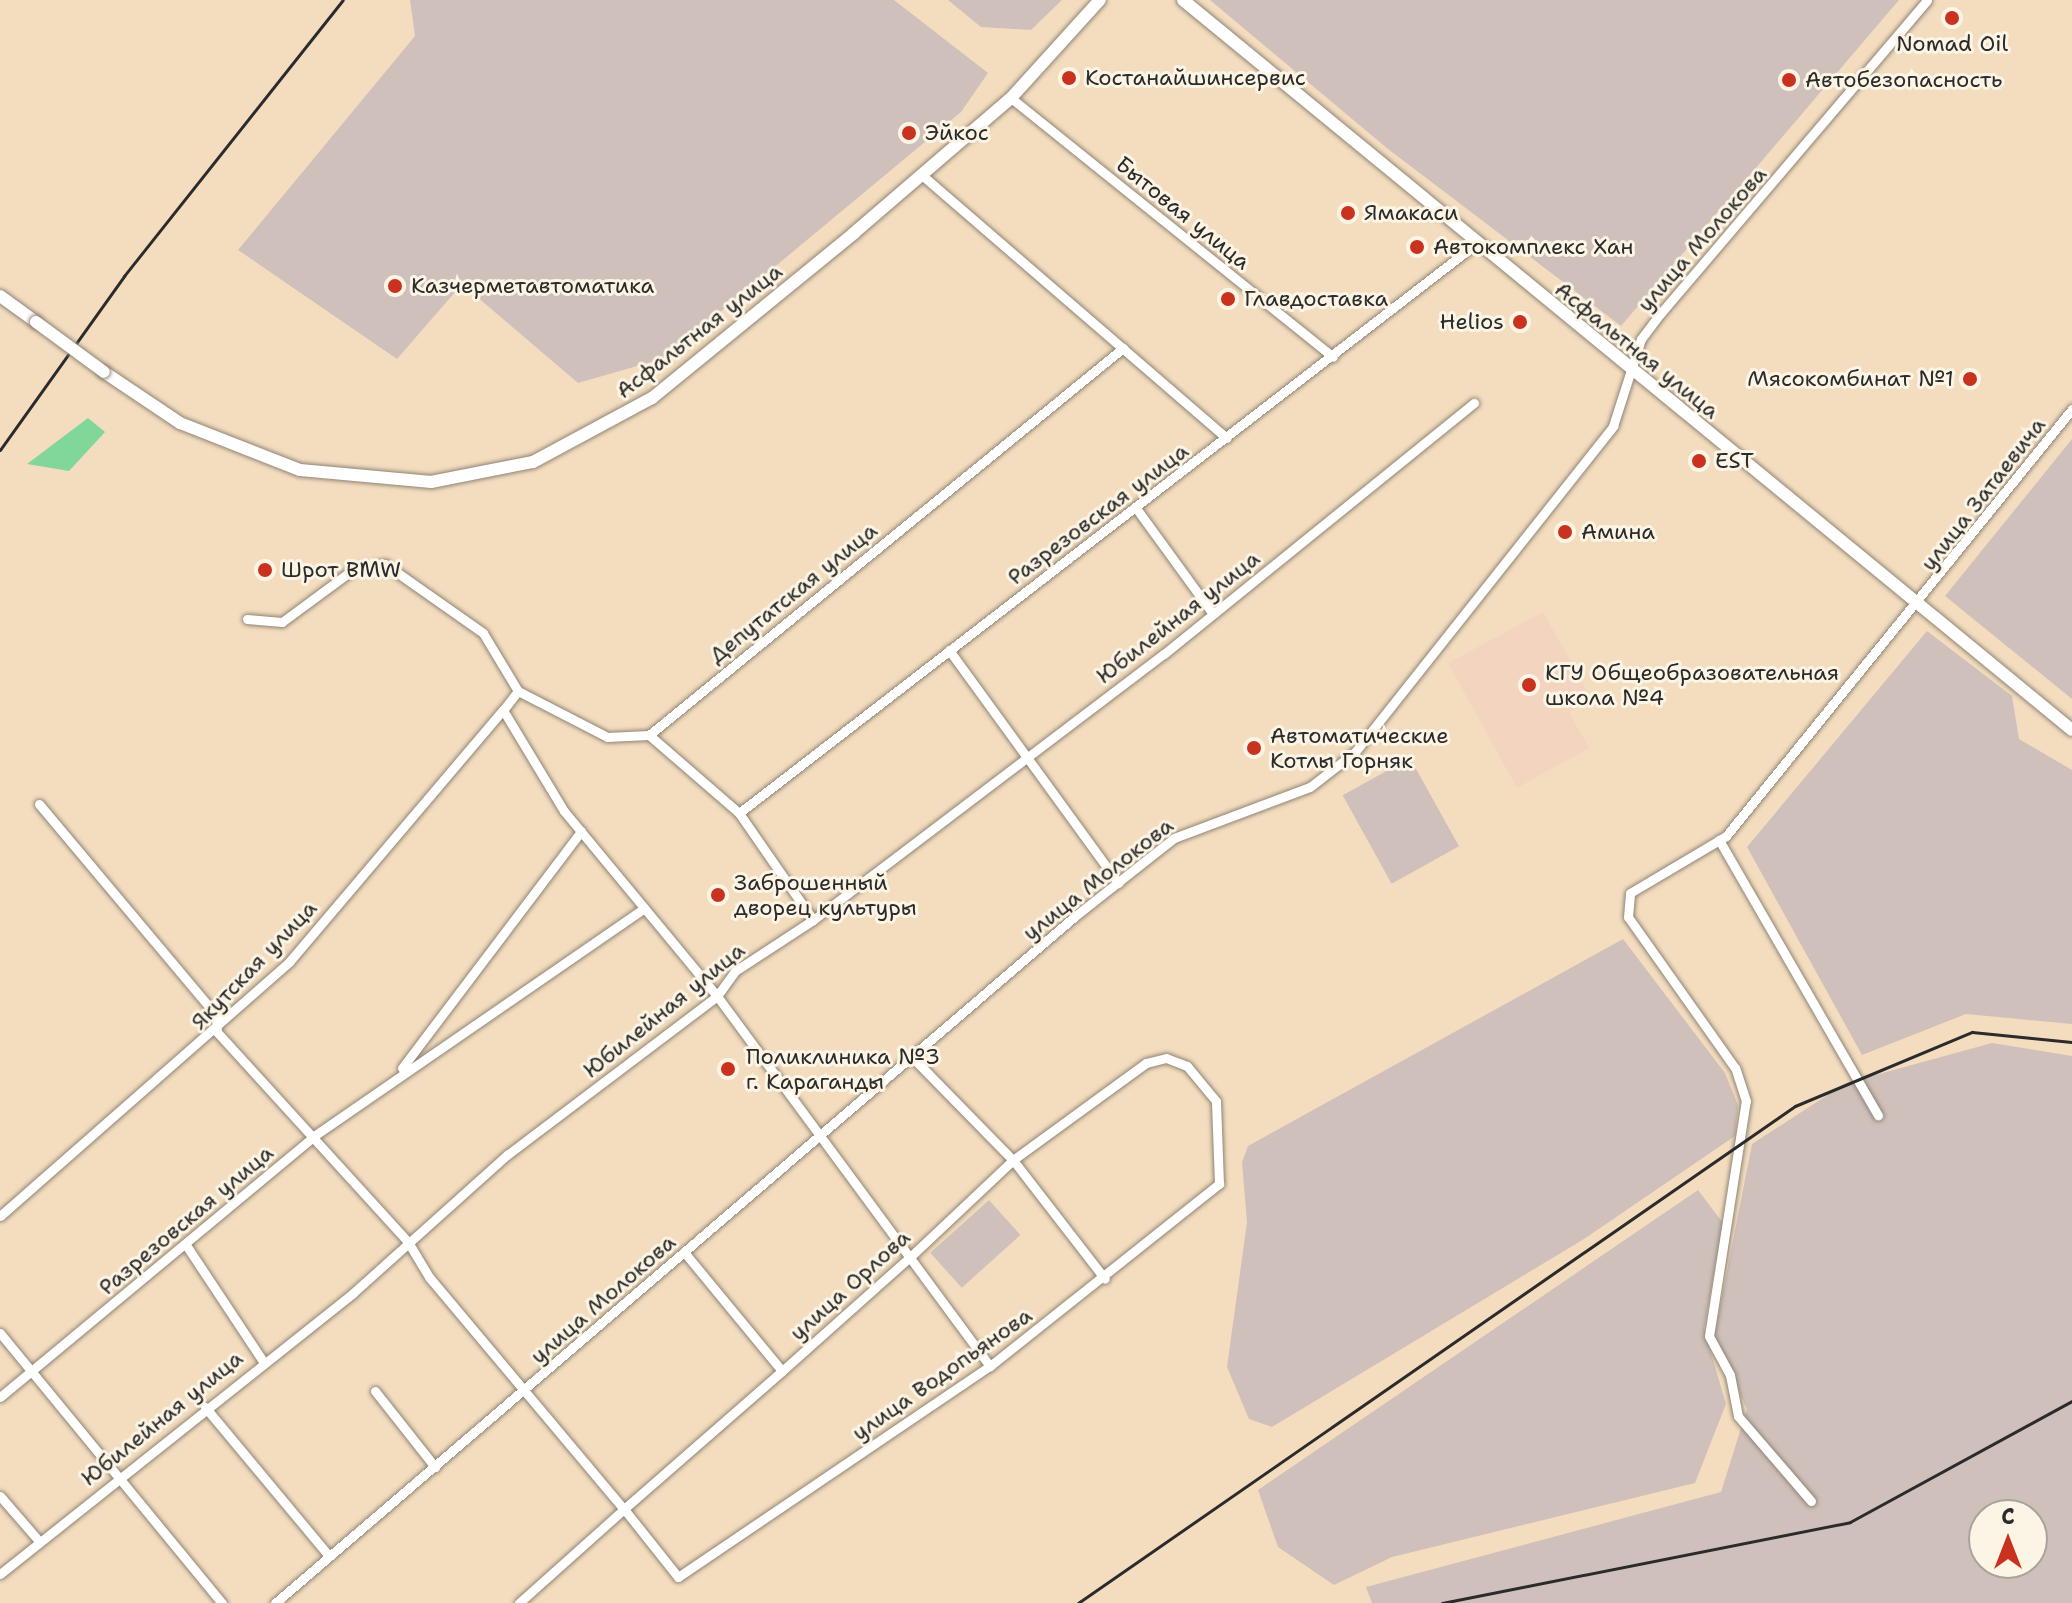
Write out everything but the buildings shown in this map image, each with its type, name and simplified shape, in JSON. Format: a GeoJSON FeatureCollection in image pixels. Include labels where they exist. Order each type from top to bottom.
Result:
{"type":"FeatureCollection","features":[{"type":"Feature","properties":{"kind":"main road","name":"Асфальтная улица"},"geometry":{"type":"LineString","coordinates":[[0,296],[180,423],[300,470],[431,482],[505,470],[588,439],[652,398],[923,176],[1011,98],[1100,0]]}},
{"type":"Feature","properties":{"kind":"main road","name":"Асфальтная улица"},"geometry":{"type":"LineString","coordinates":[[1183,0],[1629,370],[1923,602],[2072,730]]}},
{"type":"Feature","properties":{"kind":"street","name":"улица Молокова"},"geometry":{"type":"LineString","coordinates":[[275,1603],[911,1056],[1174,838],[1310,787],[1355,752],[1576,479],[1613,426],[1629,370],[1660,314],[1927,0]]}},
{"type":"Feature","properties":{"kind":"street","name":"Бытовая улица"},"geometry":{"type":"LineString","coordinates":[[1011,98],[1333,357]]}},
{"type":"Feature","properties":{"kind":"street"},"geometry":{"type":"LineString","coordinates":[[923,176],[1227,438]]}},
{"type":"Feature","properties":{"kind":"street","name":"Разрезовская улица"},"geometry":{"type":"LineString","coordinates":[[739,813],[1477,243]]}},
{"type":"Feature","properties":{"kind":"street","name":"Депутатская улица"},"geometry":{"type":"LineString","coordinates":[[649,735],[1123,348]]}},
{"type":"Feature","properties":{"kind":"street","name":"Юбилейная улица"},"geometry":{"type":"LineString","coordinates":[[0,1574],[262,1360],[353,1293],[507,1155],[717,996],[735,971],[813,920],[1213,614],[1474,403]]}},
{"type":"Feature","properties":{"kind":"street","name":"улица Затаевича"},"geometry":{"type":"LineString","coordinates":[[1811,1501],[1738,1416],[1730,1375],[1709,1336],[1746,1099],[1735,1068],[1628,917],[1630,893],[1719,840],[1923,602],[2072,409]]}},
{"type":"Feature","properties":{"kind":"street"},"geometry":{"type":"LineString","coordinates":[[1136,508],[1213,614]]}},
{"type":"Feature","properties":{"kind":"street"},"geometry":{"type":"LineString","coordinates":[[247,619],[282,622],[354,569],[385,564],[483,633],[518,691],[607,737],[649,735],[739,813],[813,920]]}},
{"type":"Feature","properties":{"kind":"street"},"geometry":{"type":"LineString","coordinates":[[949,650],[1024,758],[1118,883]]}},
{"type":"Feature","properties":{"kind":"street","name":"Якутская улица"},"geometry":{"type":"LineString","coordinates":[[0,1216],[217,1032],[289,962],[518,691]]}},
{"type":"Feature","properties":{"kind":"street"},"geometry":{"type":"LineString","coordinates":[[503,710],[581,831],[717,996],[990,1366]]}},
{"type":"Feature","properties":{"kind":"street"},"geometry":{"type":"LineString","coordinates":[[39,804],[216,1015],[217,1032],[408,1242],[524,1392],[624,1509]]}},
{"type":"Feature","properties":{"kind":"street","name":"Разрезовская улица"},"geometry":{"type":"LineString","coordinates":[[398,1074],[487,947],[581,831]]}},
{"type":"Feature","properties":{"kind":"street"},"geometry":{"type":"LineString","coordinates":[[1719,840],[1878,1115]]}},
{"type":"Feature","properties":{"kind":"street","name":"Разрезовская улица"},"geometry":{"type":"LineString","coordinates":[[0,1397],[314,1136],[398,1074],[644,908]]}},
{"type":"Feature","properties":{"kind":"street"},"geometry":{"type":"LineString","coordinates":[[911,1056],[1013,1160],[1105,1279]]}},
{"type":"Feature","properties":{"kind":"street","name":"улица Орлова"},"geometry":{"type":"LineString","coordinates":[[519,1603],[911,1256],[1013,1160],[1146,1063],[1166,1058],[1187,1066],[1216,1101]]}},
{"type":"Feature","properties":{"kind":"street","name":"улица Водопьянова"},"geometry":{"type":"LineString","coordinates":[[624,1509],[678,1577],[990,1366],[1105,1279],[1219,1184],[1216,1101]]}},
{"type":"Feature","properties":{"kind":"street"},"geometry":{"type":"LineString","coordinates":[[186,1245],[262,1360]]}},
{"type":"Feature","properties":{"kind":"street"},"geometry":{"type":"LineString","coordinates":[[684,1252],[782,1371]]}},
{"type":"Feature","properties":{"kind":"street"},"geometry":{"type":"LineString","coordinates":[[0,1333],[120,1475],[222,1603]]}},
{"type":"Feature","properties":{"kind":"street"},"geometry":{"type":"LineString","coordinates":[[375,1391],[435,1467]]}},
{"type":"Feature","properties":{"kind":"street"},"geometry":{"type":"LineString","coordinates":[[205,1407],[329,1556]]}},
{"type":"Feature","properties":{"kind":"street"},"geometry":{"type":"LineString","coordinates":[[0,1496],[39,1541]]}},
{"type":"Feature","properties":{"kind":"shaded area"},"geometry":{"type":"Polygon","coordinates":[[[410,0],[894,0],[988,73],[961,112],[665,358],[578,383],[462,284],[397,359],[238,250],[415,36],[410,0]]]}},
{"type":"Feature","properties":{"kind":"shaded area"},"geometry":{"type":"Polygon","coordinates":[[[948,0],[1062,0],[1031,30],[981,27],[948,0]]]}},
{"type":"Feature","properties":{"kind":"shaded area"},"geometry":{"type":"Polygon","coordinates":[[[1210,0],[1899,0],[1621,326],[1388,149],[1210,0]]]}},
{"type":"Feature","properties":{"kind":"shaded area"},"geometry":{"type":"Polygon","coordinates":[[[2072,439],[2072,699],[1945,596],[2072,439]]]}},
{"type":"Feature","properties":{"kind":"shaded area"},"geometry":{"type":"Polygon","coordinates":[[[1543,612],[1592,700],[1569,712],[1589,748],[1517,788],[1448,663],[1543,612]]]}},
{"type":"Feature","properties":{"kind":"shaded area"},"geometry":{"type":"Polygon","coordinates":[[[1927,631],[2012,696],[2019,739],[2072,770],[2072,1024],[1966,1014],[1862,1055],[1747,847],[1927,631]]]}},
{"type":"Feature","properties":{"kind":"shaded area"},"geometry":{"type":"Polygon","coordinates":[[[1410,758],[1459,846],[1392,884],[1343,795],[1410,758]]]}},
{"type":"Feature","properties":{"kind":"shaded area"},"geometry":{"type":"Polygon","coordinates":[[[1623,939],[1725,1073],[1738,1105],[1735,1136],[1584,1239],[1272,1427],[1249,1419],[1227,1367],[1247,1222],[1242,1162],[1248,1146],[1623,939]]]}},
{"type":"Feature","properties":{"kind":"shaded area"},"geometry":{"type":"Polygon","coordinates":[[[1992,1043],[2072,1056],[2072,1603],[1372,1603],[1366,1587],[1721,1492],[1747,1409],[1714,1338],[1752,1144],[1846,1083],[1992,1043]]]}},
{"type":"Feature","properties":{"kind":"shaded area"},"geometry":{"type":"Polygon","coordinates":[[[1698,1190],[1723,1223],[1704,1329],[1726,1404],[1695,1483],[1392,1557],[1334,1585],[1278,1547],[1258,1490],[1698,1190]]]}},
{"type":"Feature","properties":{"kind":"shaded area"},"geometry":{"type":"Polygon","coordinates":[[[989,1200],[1020,1235],[962,1288],[930,1253],[989,1200]]]}},
{"type":"Feature","properties":{"kind":"green space"},"geometry":{"type":"Polygon","coordinates":[[[88,418],[105,432],[69,471],[27,464],[88,418]]]}},
{"type":"Feature","properties":{"kind":"railway"},"geometry":{"type":"LineString","coordinates":[[0,450],[124,276],[343,0]]}},
{"type":"Feature","properties":{"kind":"railway"},"geometry":{"type":"LineString","coordinates":[[1078,1603],[1795,1106],[1972,1032],[2072,1042]]}},
{"type":"Feature","properties":{"kind":"railway"},"geometry":{"type":"LineString","coordinates":[[1442,1603],[1850,1522],[2072,1401]]}},
{"type":"Feature","properties":{"kind":"place","name":"Nomad Oil"},"geometry":{"type":"Point","coordinates":[1952,18]}},
{"type":"Feature","properties":{"kind":"place","name":"Костанайшинсервис"},"geometry":{"type":"Point","coordinates":[1069,78]}},
{"type":"Feature","properties":{"kind":"place","name":"Автобезопасность"},"geometry":{"type":"Point","coordinates":[1789,80]}},
{"type":"Feature","properties":{"kind":"place","name":"Эйкос"},"geometry":{"type":"Point","coordinates":[909,133]}},
{"type":"Feature","properties":{"kind":"place","name":"Ямакаси"},"geometry":{"type":"Point","coordinates":[1348,213]}},
{"type":"Feature","properties":{"kind":"place","name":"Автокомплекс Хан"},"geometry":{"type":"Point","coordinates":[1417,247]}},
{"type":"Feature","properties":{"kind":"place","name":"Казчерметавтоматика"},"geometry":{"type":"Point","coordinates":[395,286]}},
{"type":"Feature","properties":{"kind":"place","name":"Главдоставка"},"geometry":{"type":"Point","coordinates":[1228,299]}},
{"type":"Feature","properties":{"kind":"place","name":"Helios"},"geometry":{"type":"Point","coordinates":[1520,322]}},
{"type":"Feature","properties":{"kind":"place","name":"Мясокомбинат №1"},"geometry":{"type":"Point","coordinates":[1970,379]}},
{"type":"Feature","properties":{"kind":"place","name":"EST"},"geometry":{"type":"Point","coordinates":[1699,461]}},
{"type":"Feature","properties":{"kind":"place","name":"Амина"},"geometry":{"type":"Point","coordinates":[1565,532]}},
{"type":"Feature","properties":{"kind":"place","name":"Шрот BMW"},"geometry":{"type":"Point","coordinates":[265,570]}},
{"type":"Feature","properties":{"kind":"place","name":"КГУ Общеобразовательная школа №4"},"geometry":{"type":"Point","coordinates":[1529,685]}},
{"type":"Feature","properties":{"kind":"place","name":"Автоматические Котлы Горняк"},"geometry":{"type":"Point","coordinates":[1254,748]}},
{"type":"Feature","properties":{"kind":"place","name":"Заброшенный дворец культуры"},"geometry":{"type":"Point","coordinates":[718,895]}},
{"type":"Feature","properties":{"kind":"place","name":"Поликлиника №3 г. Караганды"},"geometry":{"type":"Point","coordinates":[728,1069]}}]}
